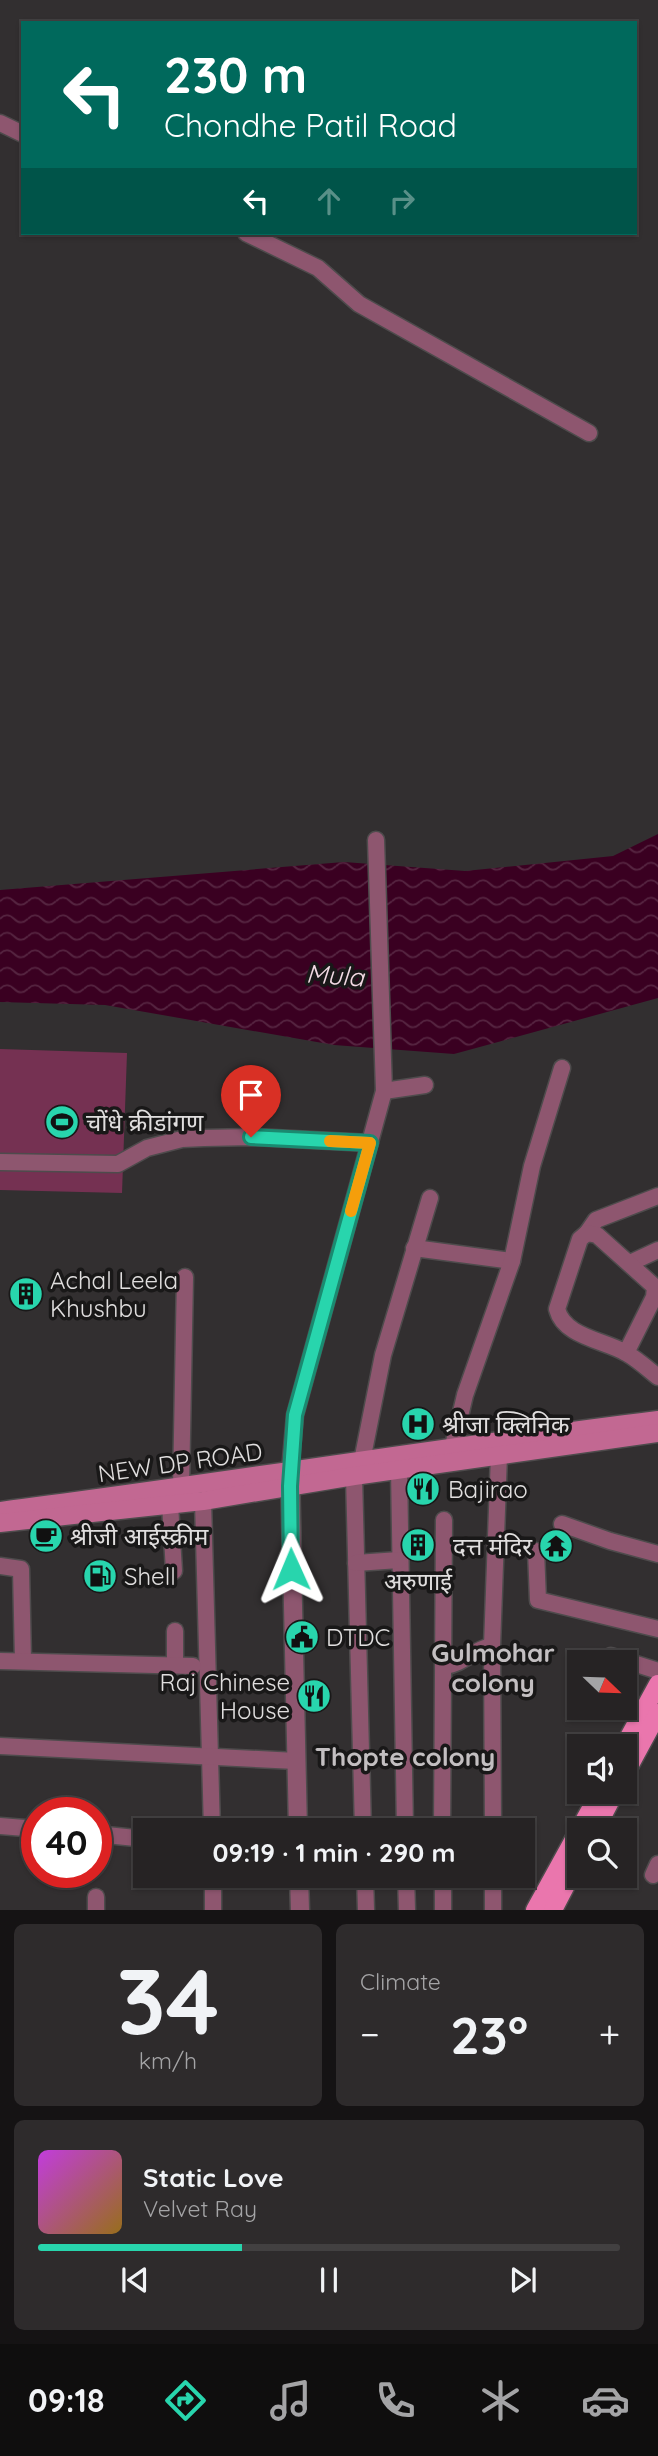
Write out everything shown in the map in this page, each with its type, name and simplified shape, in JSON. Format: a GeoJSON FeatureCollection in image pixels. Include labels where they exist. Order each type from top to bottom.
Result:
{"type":"FeatureCollection","features":[{"type":"Feature","properties":{"kind":"main road","name":"NEW DP ROAD"},"geometry":{"type":"LineString","coordinates":[[0,1511],[181,1487],[290,1479],[358,1468],[453,1446],[658,1420]]}},
{"type":"Feature","properties":{"kind":"main road","name":"NEW DP ROAD"},"geometry":{"type":"LineString","coordinates":[[358,1468],[399,1469],[658,1433]]}},
{"type":"Feature","properties":{"kind":"main road","name":"NEW DP ROAD"},"geometry":{"type":"LineString","coordinates":[[0,1523],[203,1501],[290,1479]]}},
{"type":"Feature","properties":{"kind":"main road"},"geometry":{"type":"LineString","coordinates":[[631,1734],[658,1684]]}},
{"type":"Feature","properties":{"kind":"main road"},"geometry":{"type":"LineString","coordinates":[[637,1752],[658,1713]]}},
{"type":"Feature","properties":{"kind":"main road"},"geometry":{"type":"LineString","coordinates":[[535,1910],[593,1804]]}},
{"type":"Feature","properties":{"kind":"main road"},"geometry":{"type":"LineString","coordinates":[[553,1910],[567,1883]]}},
{"type":"Feature","properties":{"kind":"street"},"geometry":{"type":"LineString","coordinates":[[0,123],[21,133]]}},
{"type":"Feature","properties":{"kind":"street"},"geometry":{"type":"LineString","coordinates":[[250,235],[318,268],[359,304],[589,433]]}},
{"type":"Feature","properties":{"kind":"street"},"geometry":{"type":"LineString","coordinates":[[298,1818],[290,1479],[295,1415],[384,1091],[376,840]]}},
{"type":"Feature","properties":{"kind":"street"},"geometry":{"type":"LineString","coordinates":[[453,1446],[465,1395],[512,1261],[532,1166],[562,1068]]}},
{"type":"Feature","properties":{"kind":"street"},"geometry":{"type":"LineString","coordinates":[[384,1091],[425,1085]]}},
{"type":"Feature","properties":{"kind":"street"},"geometry":{"type":"LineString","coordinates":[[0,1162],[118,1164],[147,1149],[193,1139],[251,1137],[370,1143]]}},
{"type":"Feature","properties":{"kind":"street"},"geometry":{"type":"LineString","coordinates":[[658,1196],[596,1220],[580,1240],[557,1309],[559,1320],[569,1328],[626,1353],[658,1377]]}},
{"type":"Feature","properties":{"kind":"street"},"geometry":{"type":"LineString","coordinates":[[363,1818],[356,1563],[358,1468],[383,1354],[430,1198]]}},
{"type":"Feature","properties":{"kind":"street"},"geometry":{"type":"LineString","coordinates":[[586,1233],[597,1235],[655,1287],[654,1297],[626,1353]]}},
{"type":"Feature","properties":{"kind":"street"},"geometry":{"type":"LineString","coordinates":[[414,1248],[512,1261]]}},
{"type":"Feature","properties":{"kind":"street"},"geometry":{"type":"LineString","coordinates":[[630,1263],[658,1250]]}},
{"type":"Feature","properties":{"kind":"street"},"geometry":{"type":"LineString","coordinates":[[181,1487],[185,1276]]}},
{"type":"Feature","properties":{"kind":"street"},"geometry":{"type":"LineString","coordinates":[[493,1818],[492,1646],[499,1455]]}},
{"type":"Feature","properties":{"kind":"street"},"geometry":{"type":"LineString","coordinates":[[399,1469],[405,1818]]}},
{"type":"Feature","properties":{"kind":"street"},"geometry":{"type":"LineString","coordinates":[[203,1501],[212,1818]]}},
{"type":"Feature","properties":{"kind":"street"},"geometry":{"type":"LineString","coordinates":[[170,1504],[174,1571]]}},
{"type":"Feature","properties":{"kind":"street"},"geometry":{"type":"LineString","coordinates":[[442,1818],[444,1520]]}},
{"type":"Feature","properties":{"kind":"street"},"geometry":{"type":"LineString","coordinates":[[562,1524],[658,1554]]}},
{"type":"Feature","properties":{"kind":"street"},"geometry":{"type":"LineString","coordinates":[[536,1551],[538,1600],[658,1629]]}},
{"type":"Feature","properties":{"kind":"street"},"geometry":{"type":"LineString","coordinates":[[356,1563],[399,1560]]}},
{"type":"Feature","properties":{"kind":"street"},"geometry":{"type":"LineString","coordinates":[[0,1566],[21,1569],[23,1661]]}},
{"type":"Feature","properties":{"kind":"street"},"geometry":{"type":"LineString","coordinates":[[175,1631],[175,1665]]}},
{"type":"Feature","properties":{"kind":"street"},"geometry":{"type":"LineString","coordinates":[[444,1665],[455,1665],[480,1648],[492,1646]]}},
{"type":"Feature","properties":{"kind":"street"},"geometry":{"type":"LineString","coordinates":[[0,1661],[193,1666]]}},
{"type":"Feature","properties":{"kind":"street"},"geometry":{"type":"LineString","coordinates":[[637,1664],[658,1671]]}},
{"type":"Feature","properties":{"kind":"street"},"geometry":{"type":"LineString","coordinates":[[0,1746],[296,1761]]}},
{"type":"Feature","properties":{"kind":"street"},"geometry":{"type":"LineString","coordinates":[[0,1826],[21,1828]]}},
{"type":"Feature","properties":{"kind":"street"},"geometry":{"type":"LineString","coordinates":[[112,1836],[133,1838]]}},
{"type":"Feature","properties":{"kind":"street"},"geometry":{"type":"LineString","coordinates":[[213,1888],[213,1910]]}},
{"type":"Feature","properties":{"kind":"street"},"geometry":{"type":"LineString","coordinates":[[299,1888],[300,1910]]}},
{"type":"Feature","properties":{"kind":"street"},"geometry":{"type":"LineString","coordinates":[[365,1888],[366,1910]]}},
{"type":"Feature","properties":{"kind":"street"},"geometry":{"type":"LineString","coordinates":[[406,1888],[407,1910]]}},
{"type":"Feature","properties":{"kind":"street"},"geometry":{"type":"LineString","coordinates":[[443,1888],[443,1910]]}},
{"type":"Feature","properties":{"kind":"street"},"geometry":{"type":"LineString","coordinates":[[493,1888],[494,1910]]}},
{"type":"Feature","properties":{"kind":"shaded area","name":"चोंधे क्रीडांगण"},"geometry":{"type":"Polygon","coordinates":[[[0,1049],[127,1053],[122,1193],[0,1190],[0,1049]]]}},
{"type":"Feature","properties":{"kind":"water","name":"Mula"},"geometry":{"type":"Polygon","coordinates":[[[658,834],[658,998],[454,1054],[334,1045],[105,1005],[0,1002],[0,890],[344,862],[465,871],[613,856],[658,834]]]}},
{"type":"Feature","properties":{"kind":"slow traffic"},"geometry":{"type":"LineString","coordinates":[[330,1141],[370,1143],[351,1211]]}},
{"type":"Feature","properties":{"kind":"place","name":"चोंधे क्रीडांगण"},"geometry":{"type":"Point","coordinates":[62,1122]}},
{"type":"Feature","properties":{"kind":"place","name":"Achal Leela Khushbu"},"geometry":{"type":"Point","coordinates":[26,1294]}},
{"type":"Feature","properties":{"kind":"place","name":"श्रीजा क्लिनिक"},"geometry":{"type":"Point","coordinates":[418,1424]}},
{"type":"Feature","properties":{"kind":"place","name":"Bajirao"},"geometry":{"type":"Point","coordinates":[423,1489]}},
{"type":"Feature","properties":{"kind":"place","name":"श्रीजी आईस्क्रीम"},"geometry":{"type":"Point","coordinates":[46,1536]}},
{"type":"Feature","properties":{"kind":"place","name":"अरुणाई"},"geometry":{"type":"Point","coordinates":[418,1545]}},
{"type":"Feature","properties":{"kind":"place","name":"दत्त मंदिर"},"geometry":{"type":"Point","coordinates":[556,1546]}},
{"type":"Feature","properties":{"kind":"place","name":"Shell"},"geometry":{"type":"Point","coordinates":[100,1576]}},
{"type":"Feature","properties":{"kind":"place","name":"DTDC"},"geometry":{"type":"Point","coordinates":[302,1637]}},
{"type":"Feature","properties":{"kind":"place","name":"Raj Chinese House"},"geometry":{"type":"Point","coordinates":[314,1696]}},
{"type":"Feature","properties":{"kind":"district","name":"Gulmohar colony"},"geometry":{"type":"Point","coordinates":[493,1667]}},
{"type":"Feature","properties":{"kind":"district","name":"Thopte colony"},"geometry":{"type":"Point","coordinates":[405,1756]}},
{"type":"Feature","properties":{"kind":"route"},"geometry":{"type":"LineString","coordinates":[[251,1137],[370,1143],[295,1415],[290,1471],[291,1569]]}}]}
